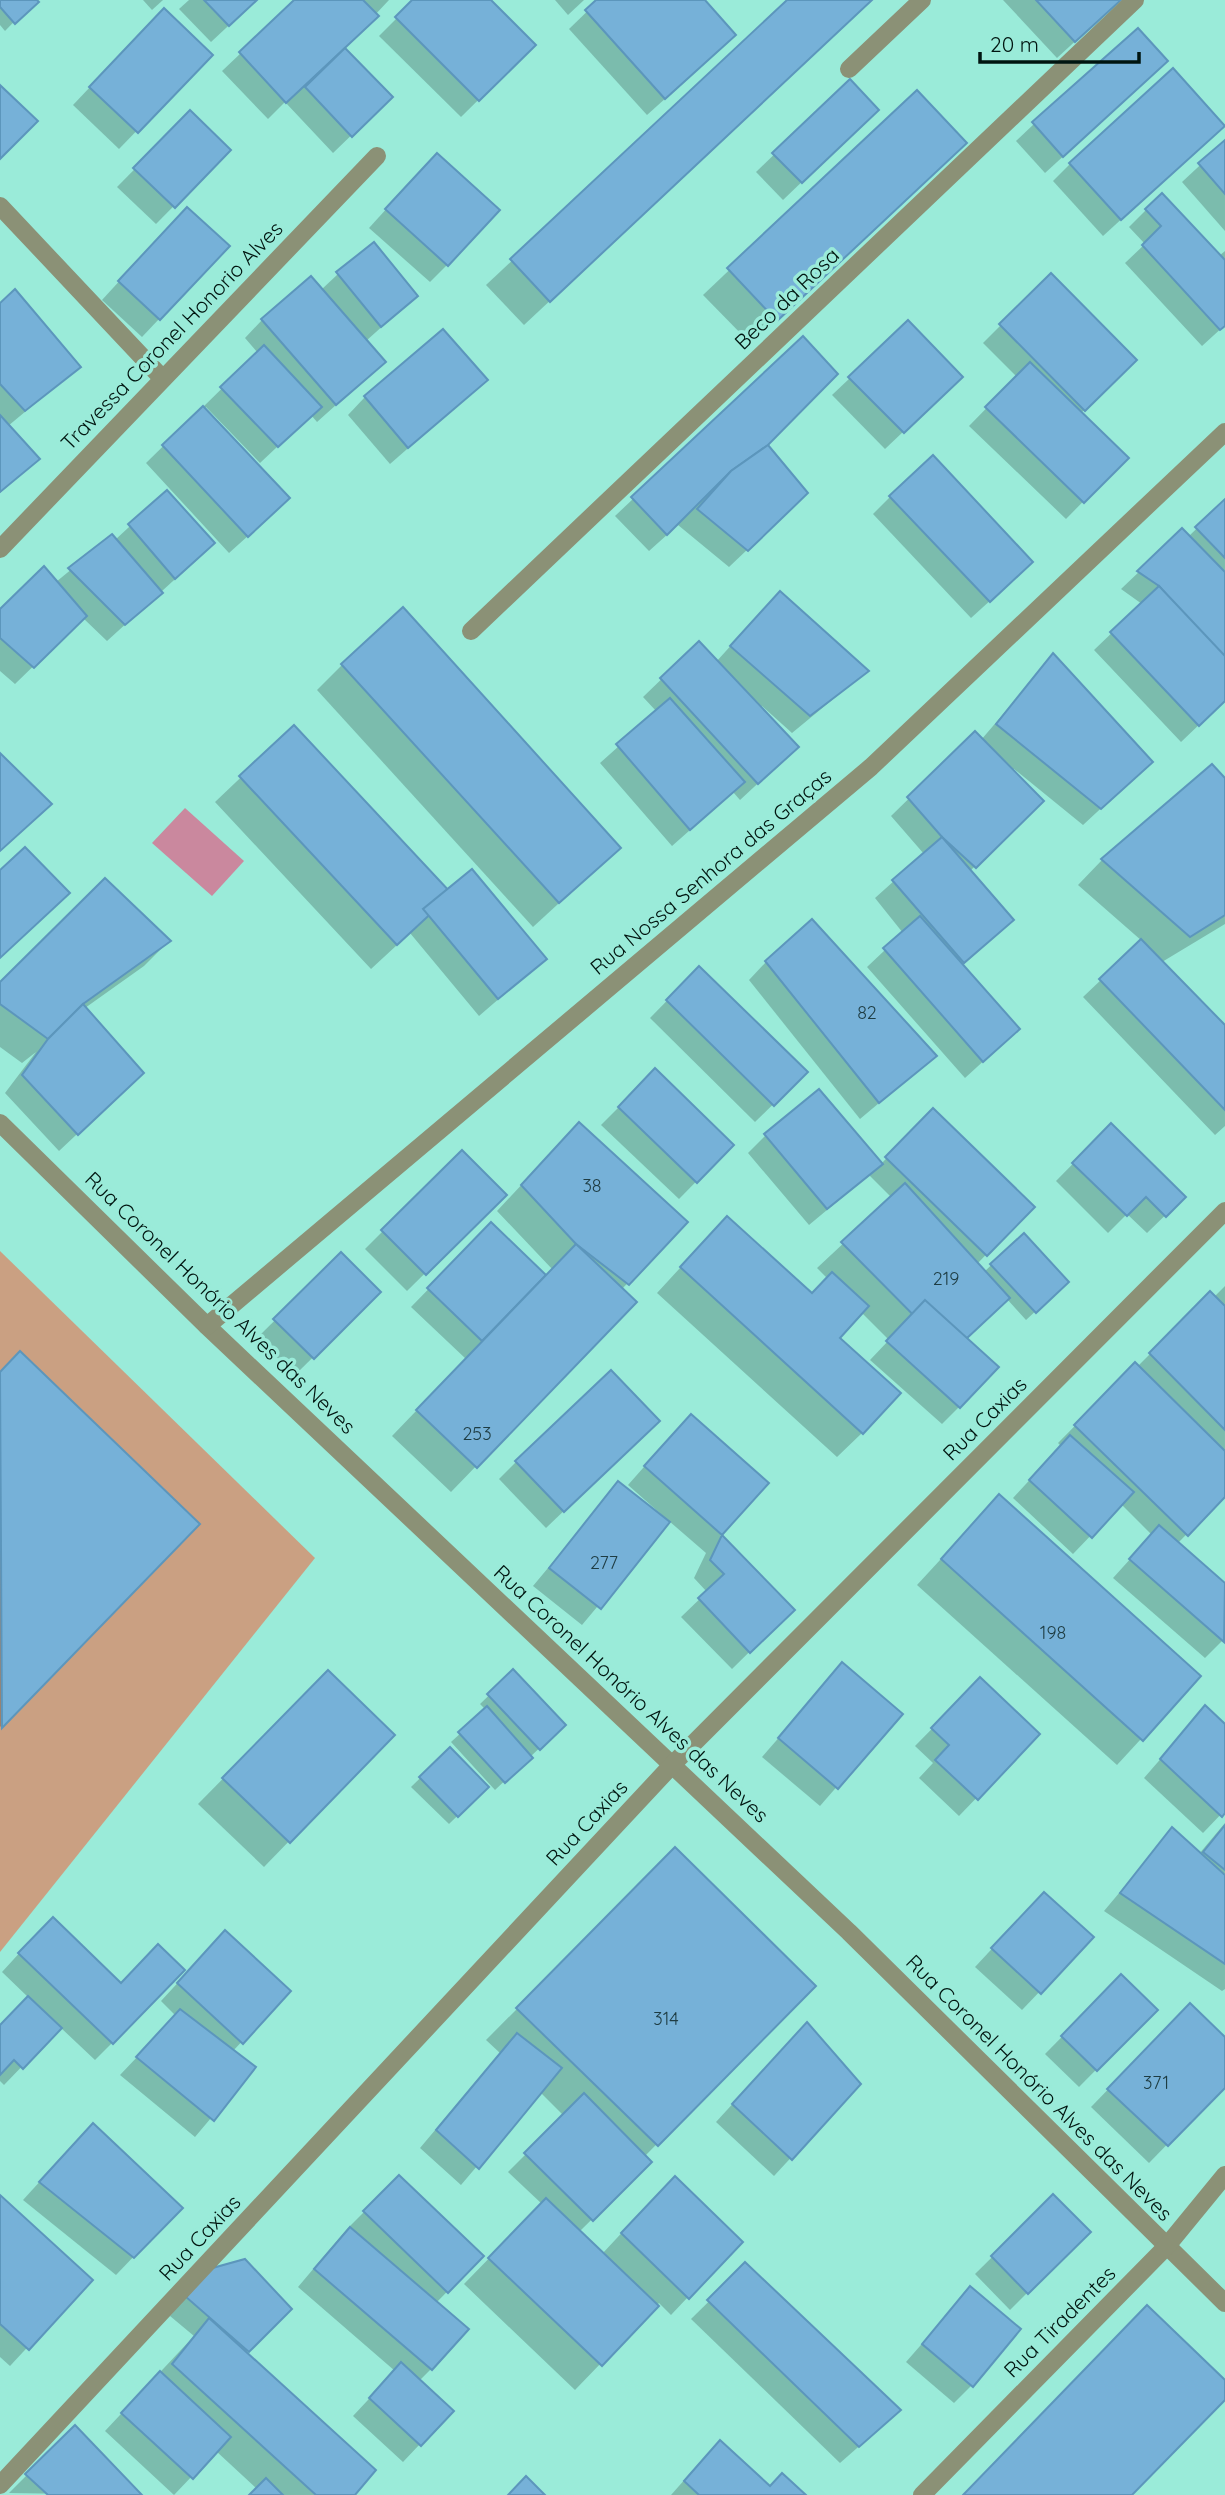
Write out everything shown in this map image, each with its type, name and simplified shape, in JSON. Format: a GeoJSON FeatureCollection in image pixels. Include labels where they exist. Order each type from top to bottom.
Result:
{"type":"FeatureCollection","features":[{"type":"Feature","properties":{"kind":"street"},"geometry":{"type":"LineString","coordinates":[[849,69],[922,0]]}},
{"type":"Feature","properties":{"kind":"street","name":"Beco da Rosa"},"geometry":{"type":"LineString","coordinates":[[471,631],[1135,0]]}},
{"type":"Feature","properties":{"kind":"street","name":"Travessa Coronel Honorio Alves"},"geometry":{"type":"LineString","coordinates":[[0,549],[377,156]]}},
{"type":"Feature","properties":{"kind":"street"},"geometry":{"type":"LineString","coordinates":[[0,206],[162,378]]}},
{"type":"Feature","properties":{"kind":"street","name":"Rua Nossa Senhora das Graças"},"geometry":{"type":"LineString","coordinates":[[207,1326],[871,767],[1225,432]]}},
{"type":"Feature","properties":{"kind":"street","name":"Rua Coronel Honório Alves das Neves"},"geometry":{"type":"LineString","coordinates":[[0,1123],[207,1326],[839,1922],[1225,2304]]}},
{"type":"Feature","properties":{"kind":"street","name":"Rua Caxias"},"geometry":{"type":"LineString","coordinates":[[0,2484],[673,1764],[1225,1210]]}},
{"type":"Feature","properties":{"kind":"street","name":"Rua Tiradentes"},"geometry":{"type":"LineString","coordinates":[[922,2495],[1166,2247],[1225,2175]]}},
{"type":"Feature","properties":{"kind":"shaded area"},"geometry":{"type":"Polygon","coordinates":[[[185,808],[244,861],[212,896],[152,843],[185,808]]]}},
{"type":"Feature","properties":{"kind":"shaded area"},"geometry":{"type":"Polygon","coordinates":[[[0,1251],[315,1558],[0,1952],[0,1251]]]}},
{"type":"Feature","properties":{"kind":"building"},"geometry":{"type":"Polygon","coordinates":[[[0,0],[39,2],[15,24],[0,7],[0,0]]]}},
{"type":"Feature","properties":{"kind":"building"},"geometry":{"type":"Polygon","coordinates":[[[204,0],[257,0],[229,26],[204,0]]]}},
{"type":"Feature","properties":{"kind":"building"},"geometry":{"type":"Polygon","coordinates":[[[294,0],[363,0],[379,16],[286,103],[239,52],[294,0]]]}},
{"type":"Feature","properties":{"kind":"building"},"geometry":{"type":"Polygon","coordinates":[[[412,0],[491,0],[536,45],[479,101],[395,17],[412,0]]]}},
{"type":"Feature","properties":{"kind":"building"},"geometry":{"type":"Polygon","coordinates":[[[596,0],[705,0],[736,35],[665,99],[585,10],[596,0]]]}},
{"type":"Feature","properties":{"kind":"building"},"geometry":{"type":"Polygon","coordinates":[[[787,0],[872,0],[550,302],[510,259],[787,0]]]}},
{"type":"Feature","properties":{"kind":"building"},"geometry":{"type":"Polygon","coordinates":[[[1036,0],[1121,0],[1075,42],[1036,0]]]}},
{"type":"Feature","properties":{"kind":"building"},"geometry":{"type":"Polygon","coordinates":[[[164,8],[213,55],[138,133],[89,87],[164,8]]]}},
{"type":"Feature","properties":{"kind":"building"},"geometry":{"type":"Polygon","coordinates":[[[1138,28],[1168,61],[1063,157],[1032,122],[1138,28]]]}},
{"type":"Feature","properties":{"kind":"building"},"geometry":{"type":"Polygon","coordinates":[[[345,48],[393,97],[352,137],[305,87],[345,48]]]}},
{"type":"Feature","properties":{"kind":"building"},"geometry":{"type":"Polygon","coordinates":[[[1173,68],[1225,126],[1121,220],[1069,163],[1173,68]]]}},
{"type":"Feature","properties":{"kind":"building"},"geometry":{"type":"Polygon","coordinates":[[[850,79],[879,110],[802,183],[772,153],[850,79]]]}},
{"type":"Feature","properties":{"kind":"building"},"geometry":{"type":"Polygon","coordinates":[[[0,85],[38,121],[0,159],[0,85]]]}},
{"type":"Feature","properties":{"kind":"building"},"geometry":{"type":"Polygon","coordinates":[[[917,90],[967,143],[777,321],[727,268],[917,90]]]}},
{"type":"Feature","properties":{"kind":"building"},"geometry":{"type":"Polygon","coordinates":[[[190,110],[231,150],[175,208],[133,168],[190,110]]]}},
{"type":"Feature","properties":{"kind":"building"},"geometry":{"type":"Polygon","coordinates":[[[1225,140],[1225,194],[1198,163],[1225,140]]]}},
{"type":"Feature","properties":{"kind":"building"},"geometry":{"type":"Polygon","coordinates":[[[437,153],[500,210],[448,266],[385,209],[437,153]]]}},
{"type":"Feature","properties":{"kind":"building"},"geometry":{"type":"Polygon","coordinates":[[[1162,193],[1225,260],[1225,326],[1220,330],[1142,245],[1161,226],[1145,209],[1162,193]]]}},
{"type":"Feature","properties":{"kind":"building"},"geometry":{"type":"Polygon","coordinates":[[[187,207],[230,246],[160,320],[118,281],[187,207]]]}},
{"type":"Feature","properties":{"kind":"building"},"geometry":{"type":"Polygon","coordinates":[[[374,242],[418,296],[381,327],[336,272],[374,242]]]}},
{"type":"Feature","properties":{"kind":"building"},"geometry":{"type":"Polygon","coordinates":[[[1051,273],[1137,360],[1085,411],[999,324],[1051,273]]]}},
{"type":"Feature","properties":{"kind":"building"},"geometry":{"type":"Polygon","coordinates":[[[311,276],[386,362],[336,405],[261,319],[311,276]]]}},
{"type":"Feature","properties":{"kind":"building"},"geometry":{"type":"Polygon","coordinates":[[[15,289],[81,367],[25,411],[0,384],[0,303],[15,289]]]}},
{"type":"Feature","properties":{"kind":"building"},"geometry":{"type":"Polygon","coordinates":[[[908,320],[963,377],[904,433],[848,377],[908,320]]]}},
{"type":"Feature","properties":{"kind":"building"},"geometry":{"type":"Polygon","coordinates":[[[443,329],[488,380],[408,448],[364,396],[443,329]]]}},
{"type":"Feature","properties":{"kind":"building"},"geometry":{"type":"Polygon","coordinates":[[[803,336],[838,374],[768,445],[731,471],[667,535],[631,497],[803,336]]]}},
{"type":"Feature","properties":{"kind":"building"},"geometry":{"type":"Polygon","coordinates":[[[264,345],[322,407],[278,447],[220,387],[264,345]]]}},
{"type":"Feature","properties":{"kind":"building"},"geometry":{"type":"Polygon","coordinates":[[[1030,362],[1129,458],[1084,503],[985,407],[1030,362]]]}},
{"type":"Feature","properties":{"kind":"building"},"geometry":{"type":"Polygon","coordinates":[[[203,406],[290,498],[248,537],[162,445],[203,406]]]}},
{"type":"Feature","properties":{"kind":"building"},"geometry":{"type":"Polygon","coordinates":[[[0,415],[40,459],[0,492],[0,415]]]}},
{"type":"Feature","properties":{"kind":"building"},"geometry":{"type":"Polygon","coordinates":[[[768,445],[808,493],[748,551],[697,509],[731,471],[768,445]]]}},
{"type":"Feature","properties":{"kind":"building"},"geometry":{"type":"Polygon","coordinates":[[[933,455],[1033,562],[990,602],[889,496],[933,455]]]}},
{"type":"Feature","properties":{"kind":"building"},"geometry":{"type":"Polygon","coordinates":[[[167,490],[215,543],[175,579],[128,524],[167,490]]]}},
{"type":"Feature","properties":{"kind":"building"},"geometry":{"type":"Polygon","coordinates":[[[1225,499],[1225,558],[1195,527],[1225,499]]]}},
{"type":"Feature","properties":{"kind":"building"},"geometry":{"type":"Polygon","coordinates":[[[1182,528],[1225,572],[1225,661],[1159,586],[1137,571],[1182,528]]]}},
{"type":"Feature","properties":{"kind":"building"},"geometry":{"type":"Polygon","coordinates":[[[112,534],[163,593],[125,625],[68,568],[112,534]]]}},
{"type":"Feature","properties":{"kind":"building"},"geometry":{"type":"Polygon","coordinates":[[[44,566],[87,616],[34,668],[0,638],[0,609],[44,566]]]}},
{"type":"Feature","properties":{"kind":"building"},"geometry":{"type":"Polygon","coordinates":[[[1159,586],[1225,656],[1225,701],[1199,726],[1110,632],[1159,586]]]}},
{"type":"Feature","properties":{"kind":"building"},"geometry":{"type":"Polygon","coordinates":[[[780,591],[869,671],[810,716],[730,646],[780,591]]]}},
{"type":"Feature","properties":{"kind":"building"},"geometry":{"type":"Polygon","coordinates":[[[403,607],[621,848],[559,903],[341,664],[403,607]]]}},
{"type":"Feature","properties":{"kind":"building"},"geometry":{"type":"Polygon","coordinates":[[[699,641],[799,747],[758,784],[660,678],[699,641]]]}},
{"type":"Feature","properties":{"kind":"building"},"geometry":{"type":"Polygon","coordinates":[[[1053,653],[1153,762],[1101,809],[996,724],[1053,653]]]}},
{"type":"Feature","properties":{"kind":"building"},"geometry":{"type":"Polygon","coordinates":[[[670,698],[745,782],[690,830],[616,744],[670,698]]]}},
{"type":"Feature","properties":{"kind":"building"},"geometry":{"type":"Polygon","coordinates":[[[294,725],[452,894],[397,945],[239,776],[294,725]]]}},
{"type":"Feature","properties":{"kind":"building"},"geometry":{"type":"Polygon","coordinates":[[[975,731],[1044,801],[976,868],[942,837],[907,797],[975,731]]]}},
{"type":"Feature","properties":{"kind":"building"},"geometry":{"type":"Polygon","coordinates":[[[0,753],[52,804],[0,851],[0,753]]]}},
{"type":"Feature","properties":{"kind":"building"},"geometry":{"type":"Polygon","coordinates":[[[1212,764],[1225,778],[1225,915],[1190,937],[1101,859],[1212,764]]]}},
{"type":"Feature","properties":{"kind":"building"},"geometry":{"type":"Polygon","coordinates":[[[942,837],[1014,920],[964,963],[892,880],[942,837]]]}},
{"type":"Feature","properties":{"kind":"building"},"geometry":{"type":"Polygon","coordinates":[[[25,847],[70,893],[0,958],[0,870],[25,847]]]}},
{"type":"Feature","properties":{"kind":"building"},"geometry":{"type":"Polygon","coordinates":[[[472,869],[547,959],[498,999],[423,909],[472,869]]]}},
{"type":"Feature","properties":{"kind":"building"},"geometry":{"type":"Polygon","coordinates":[[[105,878],[171,941],[83,1004],[48,1039],[0,1004],[0,982],[105,878]]]}},
{"type":"Feature","properties":{"kind":"building"},"geometry":{"type":"Polygon","coordinates":[[[920,916],[1020,1029],[983,1062],[883,948],[920,916]]]}},
{"type":"Feature","properties":{"kind":"building"},"geometry":{"type":"Polygon","coordinates":[[[812,919],[937,1056],[879,1103],[765,961],[812,919]]]}},
{"type":"Feature","properties":{"kind":"building"},"geometry":{"type":"Polygon","coordinates":[[[1141,939],[1225,1025],[1225,1110],[1099,979],[1141,939]]]}},
{"type":"Feature","properties":{"kind":"building"},"geometry":{"type":"Polygon","coordinates":[[[699,966],[808,1072],[774,1106],[666,1000],[699,966]]]}},
{"type":"Feature","properties":{"kind":"building"},"geometry":{"type":"Polygon","coordinates":[[[83,1004],[144,1073],[78,1135],[22,1075],[48,1039],[83,1004]]]}},
{"type":"Feature","properties":{"kind":"building"},"geometry":{"type":"Polygon","coordinates":[[[655,1068],[734,1145],[697,1183],[618,1107],[655,1068]]]}},
{"type":"Feature","properties":{"kind":"building"},"geometry":{"type":"Polygon","coordinates":[[[819,1089],[883,1164],[827,1209],[764,1134],[819,1089]]]}},
{"type":"Feature","properties":{"kind":"building"},"geometry":{"type":"Polygon","coordinates":[[[933,1108],[1035,1207],[987,1256],[885,1157],[933,1108]]]}},
{"type":"Feature","properties":{"kind":"building"},"geometry":{"type":"Polygon","coordinates":[[[579,1122],[688,1222],[629,1285],[576,1244],[521,1185],[579,1122]]]}},
{"type":"Feature","properties":{"kind":"building"},"geometry":{"type":"Polygon","coordinates":[[[1111,1123],[1186,1197],[1166,1217],[1146,1197],[1127,1216],[1072,1163],[1111,1123]]]}},
{"type":"Feature","properties":{"kind":"building"},"geometry":{"type":"Polygon","coordinates":[[[462,1150],[507,1195],[426,1275],[381,1230],[462,1150]]]}},
{"type":"Feature","properties":{"kind":"building"},"geometry":{"type":"Polygon","coordinates":[[[905,1183],[1010,1298],[951,1353],[841,1242],[905,1183]]]}},
{"type":"Feature","properties":{"kind":"building"},"geometry":{"type":"Polygon","coordinates":[[[727,1216],[812,1293],[832,1272],[869,1306],[840,1338],[901,1393],[863,1434],[680,1267],[727,1216]]]}},
{"type":"Feature","properties":{"kind":"building"},"geometry":{"type":"Polygon","coordinates":[[[491,1222],[546,1275],[482,1341],[427,1288],[491,1222]]]}},
{"type":"Feature","properties":{"kind":"building"},"geometry":{"type":"Polygon","coordinates":[[[1024,1233],[1069,1282],[1036,1313],[990,1264],[1024,1233]]]}},
{"type":"Feature","properties":{"kind":"building"},"geometry":{"type":"Polygon","coordinates":[[[576,1244],[637,1302],[477,1468],[416,1410],[576,1244]]]}},
{"type":"Feature","properties":{"kind":"building"},"geometry":{"type":"Polygon","coordinates":[[[341,1252],[381,1292],[314,1359],[273,1319],[341,1252]]]}},
{"type":"Feature","properties":{"kind":"building"},"geometry":{"type":"Polygon","coordinates":[[[1210,1291],[1225,1306],[1225,1430],[1149,1353],[1210,1291]]]}},
{"type":"Feature","properties":{"kind":"building"},"geometry":{"type":"Polygon","coordinates":[[[925,1300],[999,1367],[960,1408],[886,1341],[925,1300]]]}},
{"type":"Feature","properties":{"kind":"building"},"geometry":{"type":"Polygon","coordinates":[[[20,1351],[200,1524],[2,1728],[0,1372],[20,1351]]]}},
{"type":"Feature","properties":{"kind":"building"},"geometry":{"type":"Polygon","coordinates":[[[1135,1362],[1225,1451],[1225,1497],[1188,1536],[1074,1425],[1135,1362]]]}},
{"type":"Feature","properties":{"kind":"building"},"geometry":{"type":"Polygon","coordinates":[[[611,1370],[660,1421],[564,1512],[515,1461],[611,1370]]]}},
{"type":"Feature","properties":{"kind":"building"},"geometry":{"type":"Polygon","coordinates":[[[691,1414],[769,1483],[722,1535],[644,1466],[691,1414]]]}},
{"type":"Feature","properties":{"kind":"building"},"geometry":{"type":"Polygon","coordinates":[[[1070,1435],[1134,1492],[1092,1538],[1029,1480],[1070,1435]]]}},
{"type":"Feature","properties":{"kind":"building"},"geometry":{"type":"Polygon","coordinates":[[[618,1481],[670,1522],[601,1609],[549,1568],[618,1481]]]}},
{"type":"Feature","properties":{"kind":"building"},"geometry":{"type":"Polygon","coordinates":[[[999,1494],[1201,1676],[1143,1741],[941,1559],[999,1494]]]}},
{"type":"Feature","properties":{"kind":"building"},"geometry":{"type":"Polygon","coordinates":[[[1159,1525],[1225,1583],[1224,1642],[1129,1559],[1159,1525]]]}},
{"type":"Feature","properties":{"kind":"building"},"geometry":{"type":"Polygon","coordinates":[[[722,1535],[795,1610],[750,1653],[698,1598],[724,1574],[710,1560],[722,1535]]]}},
{"type":"Feature","properties":{"kind":"building"},"geometry":{"type":"Polygon","coordinates":[[[842,1662],[903,1714],[838,1789],[778,1738],[842,1662]]]}},
{"type":"Feature","properties":{"kind":"building"},"geometry":{"type":"Polygon","coordinates":[[[513,1669],[566,1725],[540,1750],[487,1694],[513,1669]]]}},
{"type":"Feature","properties":{"kind":"building"},"geometry":{"type":"Polygon","coordinates":[[[328,1670],[395,1735],[290,1843],[222,1778],[328,1670]]]}},
{"type":"Feature","properties":{"kind":"building"},"geometry":{"type":"Polygon","coordinates":[[[980,1677],[1040,1734],[978,1800],[935,1760],[949,1745],[931,1728],[980,1677]]]}},
{"type":"Feature","properties":{"kind":"building"},"geometry":{"type":"Polygon","coordinates":[[[1205,1705],[1225,1724],[1225,1813],[1222,1817],[1160,1759],[1205,1705]]]}},
{"type":"Feature","properties":{"kind":"building"},"geometry":{"type":"Polygon","coordinates":[[[487,1706],[533,1758],[505,1783],[458,1732],[487,1706]]]}},
{"type":"Feature","properties":{"kind":"building"},"geometry":{"type":"Polygon","coordinates":[[[450,1747],[489,1787],[458,1817],[419,1777],[450,1747]]]}},
{"type":"Feature","properties":{"kind":"building"},"geometry":{"type":"Polygon","coordinates":[[[1225,1825],[1225,1870],[1203,1852],[1225,1825]]]}},
{"type":"Feature","properties":{"kind":"building"},"geometry":{"type":"Polygon","coordinates":[[[1172,1827],[1225,1875],[1225,1964],[1120,1893],[1172,1827]]]}},
{"type":"Feature","properties":{"kind":"building"},"geometry":{"type":"Polygon","coordinates":[[[675,1847],[816,1986],[658,2146],[516,2008],[675,1847]]]}},
{"type":"Feature","properties":{"kind":"building"},"geometry":{"type":"Polygon","coordinates":[[[1044,1892],[1094,1937],[1041,1994],[991,1948],[1044,1892]]]}},
{"type":"Feature","properties":{"kind":"building"},"geometry":{"type":"Polygon","coordinates":[[[53,1917],[121,1983],[158,1944],[185,1970],[113,2044],[18,1953],[53,1917]]]}},
{"type":"Feature","properties":{"kind":"building"},"geometry":{"type":"Polygon","coordinates":[[[225,1930],[291,1991],[243,2044],[177,1983],[225,1930]]]}},
{"type":"Feature","properties":{"kind":"building"},"geometry":{"type":"Polygon","coordinates":[[[1121,1974],[1158,2010],[1097,2071],[1061,2036],[1121,1974]]]}},
{"type":"Feature","properties":{"kind":"building"},"geometry":{"type":"Polygon","coordinates":[[[28,1996],[62,2028],[23,2069],[14,2060],[0,2075],[0,2025],[28,1996]]]}},
{"type":"Feature","properties":{"kind":"building"},"geometry":{"type":"Polygon","coordinates":[[[1190,2003],[1225,2037],[1225,2088],[1168,2146],[1107,2089],[1190,2003]]]}},
{"type":"Feature","properties":{"kind":"building"},"geometry":{"type":"Polygon","coordinates":[[[180,2009],[256,2067],[214,2121],[136,2057],[180,2009]]]}},
{"type":"Feature","properties":{"kind":"building"},"geometry":{"type":"Polygon","coordinates":[[[807,2022],[861,2084],[792,2160],[732,2104],[807,2022]]]}},
{"type":"Feature","properties":{"kind":"building"},"geometry":{"type":"Polygon","coordinates":[[[517,2033],[562,2068],[479,2169],[436,2130],[517,2033]]]}},
{"type":"Feature","properties":{"kind":"building"},"geometry":{"type":"Polygon","coordinates":[[[584,2093],[652,2162],[593,2221],[524,2153],[584,2093]]]}},
{"type":"Feature","properties":{"kind":"building"},"geometry":{"type":"Polygon","coordinates":[[[93,2123],[183,2208],[134,2258],[39,2182],[93,2123]]]}},
{"type":"Feature","properties":{"kind":"building"},"geometry":{"type":"Polygon","coordinates":[[[399,2175],[484,2256],[448,2293],[363,2211],[399,2175]]]}},
{"type":"Feature","properties":{"kind":"building"},"geometry":{"type":"Polygon","coordinates":[[[675,2176],[743,2242],[689,2299],[621,2233],[675,2176]]]}},
{"type":"Feature","properties":{"kind":"building"},"geometry":{"type":"Polygon","coordinates":[[[1053,2194],[1091,2232],[1028,2294],[991,2256],[1053,2194]]]}},
{"type":"Feature","properties":{"kind":"building"},"geometry":{"type":"Polygon","coordinates":[[[0,2195],[93,2280],[29,2350],[0,2324],[0,2195]]]}},
{"type":"Feature","properties":{"kind":"building"},"geometry":{"type":"Polygon","coordinates":[[[546,2198],[659,2306],[602,2366],[488,2258],[546,2198]]]}},
{"type":"Feature","properties":{"kind":"building"},"geometry":{"type":"Polygon","coordinates":[[[350,2227],[469,2329],[432,2370],[314,2269],[350,2227]]]}},
{"type":"Feature","properties":{"kind":"building"},"geometry":{"type":"Polygon","coordinates":[[[245,2259],[292,2309],[249,2352],[186,2297],[209,2269],[245,2259]]]}},
{"type":"Feature","properties":{"kind":"building"},"geometry":{"type":"Polygon","coordinates":[[[745,2262],[901,2410],[859,2447],[707,2300],[745,2262]]]}},
{"type":"Feature","properties":{"kind":"building"},"geometry":{"type":"Polygon","coordinates":[[[970,2286],[1021,2329],[973,2387],[922,2344],[970,2286]]]}},
{"type":"Feature","properties":{"kind":"building"},"geometry":{"type":"Polygon","coordinates":[[[1147,2305],[1225,2380],[1225,2400],[1132,2495],[963,2495],[1147,2305]]]}},
{"type":"Feature","properties":{"kind":"building"},"geometry":{"type":"Polygon","coordinates":[[[209,2318],[376,2470],[355,2495],[316,2495],[172,2364],[209,2318]]]}},
{"type":"Feature","properties":{"kind":"building"},"geometry":{"type":"Polygon","coordinates":[[[401,2362],[454,2411],[421,2446],[369,2398],[401,2362]]]}},
{"type":"Feature","properties":{"kind":"building"},"geometry":{"type":"Polygon","coordinates":[[[160,2371],[231,2437],[193,2479],[121,2413],[160,2371]]]}},
{"type":"Feature","properties":{"kind":"building"},"geometry":{"type":"Polygon","coordinates":[[[75,2425],[142,2495],[48,2495],[25,2474],[75,2425]]]}},
{"type":"Feature","properties":{"kind":"building"},"geometry":{"type":"Polygon","coordinates":[[[720,2440],[770,2486],[782,2473],[806,2495],[699,2495],[684,2481],[720,2440]]]}},
{"type":"Feature","properties":{"kind":"building"},"geometry":{"type":"Polygon","coordinates":[[[526,2476],[545,2495],[508,2495],[526,2476]]]}},
{"type":"Feature","properties":{"kind":"building"},"geometry":{"type":"Polygon","coordinates":[[[266,2478],[283,2495],[249,2495],[266,2478]]]}}]}
